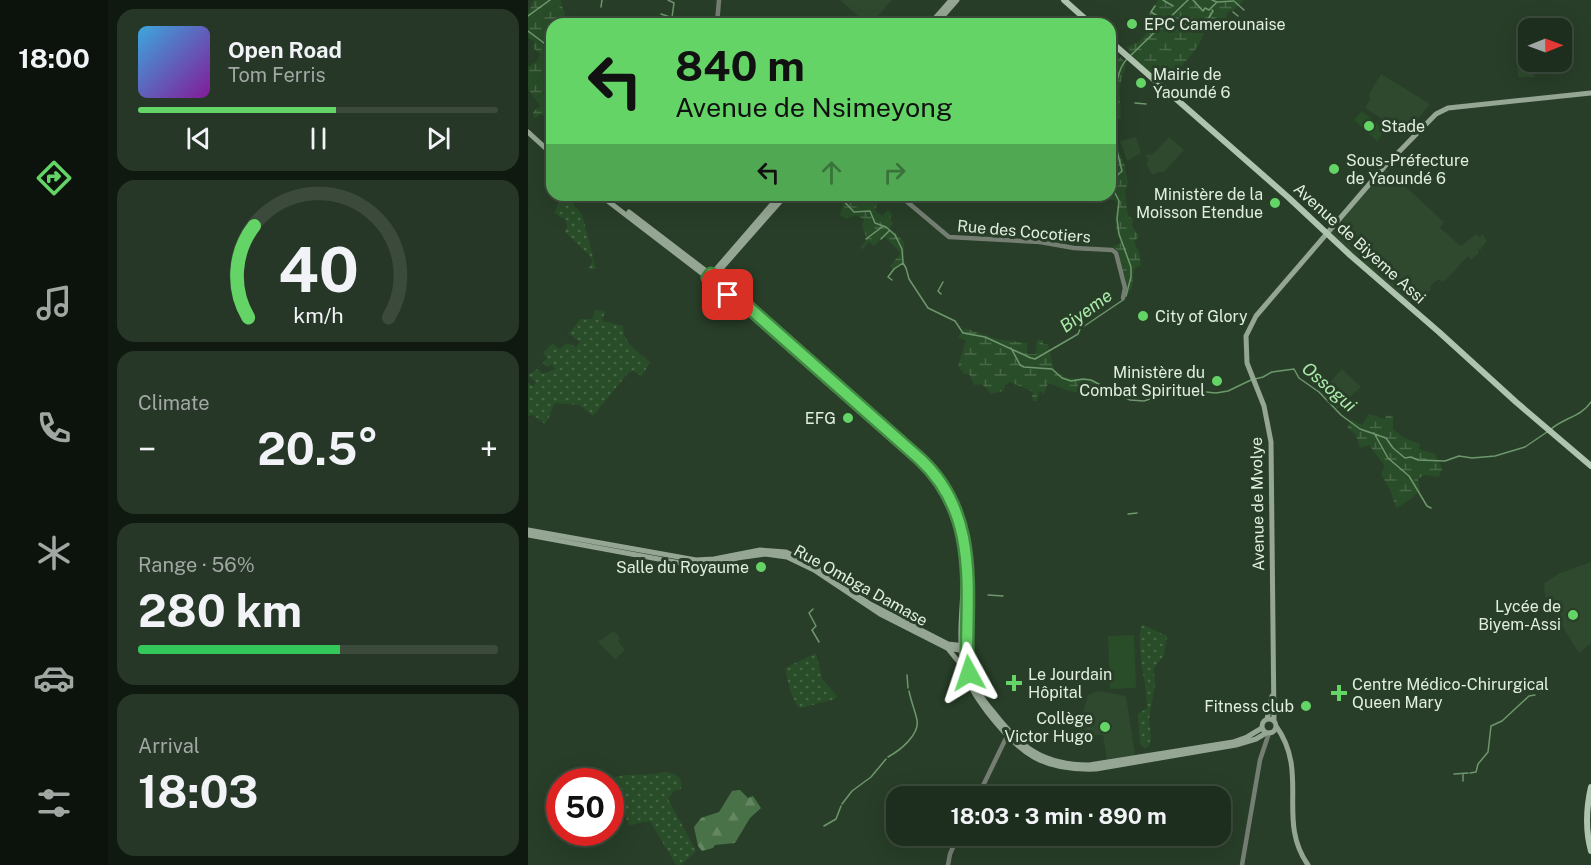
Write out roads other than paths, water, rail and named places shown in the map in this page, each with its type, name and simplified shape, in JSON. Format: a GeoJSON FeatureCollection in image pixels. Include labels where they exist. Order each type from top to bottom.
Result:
{"type":"FeatureCollection","features":[{"type":"Feature","properties":{"kind":"main road"},"geometry":{"type":"LineString","coordinates":[[935,18],[951,0]]}},
{"type":"Feature","properties":{"kind":"main road"},"geometry":{"type":"LineString","coordinates":[[941,18],[957,0]]}},
{"type":"Feature","properties":{"kind":"main road"},"geometry":{"type":"LineString","coordinates":[[1064,0],[1084,18]]}},
{"type":"Feature","properties":{"kind":"main road","name":"Avenue de Biyeme Assi"},"geometry":{"type":"LineString","coordinates":[[1116,47],[1591,466]]}},
{"type":"Feature","properties":{"kind":"main road","name":"Avenue de Mvolye"},"geometry":{"type":"LineString","coordinates":[[1270,729],[1273,695],[1272,462],[1268,418],[1247,363],[1245,350],[1250,326],[1268,301],[1384,167],[1436,114],[1448,108],[1591,93]]}},
{"type":"Feature","properties":{"kind":"main road"},"geometry":{"type":"LineString","coordinates":[[528,132],[546,148]]}},
{"type":"Feature","properties":{"kind":"main road"},"geometry":{"type":"LineString","coordinates":[[608,201],[711,277],[921,466],[937,484],[950,509],[963,554],[962,634],[968,665],[975,686],[1007,734]]}},
{"type":"Feature","properties":{"kind":"main road"},"geometry":{"type":"LineString","coordinates":[[614,201],[711,277],[925,464],[943,484],[958,517],[967,553],[963,667]]}},
{"type":"Feature","properties":{"kind":"main road"},"geometry":{"type":"LineString","coordinates":[[711,277],[775,201]]}},
{"type":"Feature","properties":{"kind":"main road"},"geometry":{"type":"LineString","coordinates":[[711,277],[781,201]]}},
{"type":"Feature","properties":{"kind":"main road","name":"Rue Ombga Damase"},"geometry":{"type":"LineString","coordinates":[[528,530],[696,560],[760,550],[786,552],[817,567],[870,604],[948,646]]}},
{"type":"Feature","properties":{"kind":"main road","name":"Rue Ombga Damase"},"geometry":{"type":"LineString","coordinates":[[528,535],[691,565],[717,564],[765,554],[787,557],[814,570],[870,609],[948,646],[964,649]]}},
{"type":"Feature","properties":{"kind":"main road"},"geometry":{"type":"LineString","coordinates":[[962,634],[948,646],[963,667],[973,692],[1007,734],[1042,757],[1061,763],[1089,765],[1237,741],[1270,729],[1286,746],[1293,767],[1292,826],[1298,848],[1308,865]]}},
{"type":"Feature","properties":{"kind":"main road","name":"Avenue de Mvolye"},"geometry":{"type":"LineString","coordinates":[[1270,729],[1266,719],[1273,695]]}},
{"type":"Feature","properties":{"kind":"main road"},"geometry":{"type":"LineString","coordinates":[[1591,788],[1586,817],[1591,851]]}},
{"type":"Feature","properties":{"kind":"street"},"geometry":{"type":"LineString","coordinates":[[717,18],[718,0]]}},
{"type":"Feature","properties":{"kind":"street","name":"Rue des Cocotiers"},"geometry":{"type":"LineString","coordinates":[[906,201],[949,237],[1040,242],[1074,248],[1112,250],[1116,254],[1124,283],[1122,298]]}},
{"type":"Feature","properties":{"kind":"street","name":"Avenue de Mvolye"},"geometry":{"type":"LineString","coordinates":[[1242,865],[1260,760],[1270,729]]}},
{"type":"Feature","properties":{"kind":"street"},"geometry":{"type":"LineString","coordinates":[[983,786],[1007,734]]}},
{"type":"Feature","properties":{"kind":"street"},"geometry":{"type":"LineString","coordinates":[[948,865],[954,846]]}},
{"type":"Feature","properties":{"kind":"waterway"},"geometry":{"type":"LineString","coordinates":[[528,16],[550,0]]}},
{"type":"Feature","properties":{"kind":"waterway"},"geometry":{"type":"LineString","coordinates":[[601,7],[602,0]]}},
{"type":"Feature","properties":{"kind":"waterway"},"geometry":{"type":"LineString","coordinates":[[668,0],[674,3],[673,18]]}},
{"type":"Feature","properties":{"kind":"waterway"},"geometry":{"type":"LineString","coordinates":[[1163,0],[1173,6]]}},
{"type":"Feature","properties":{"kind":"waterway","name":"Biyeme"},"geometry":{"type":"LineString","coordinates":[[1130,56],[1188,0]]}},
{"type":"Feature","properties":{"kind":"waterway"},"geometry":{"type":"LineString","coordinates":[[1193,0],[1203,11],[1205,8],[1209,10],[1217,2]]}},
{"type":"Feature","properties":{"kind":"waterway"},"geometry":{"type":"LineString","coordinates":[[1212,0],[1234,1]]}},
{"type":"Feature","properties":{"kind":"waterway"},"geometry":{"type":"LineString","coordinates":[[1235,2],[1244,10]]}},
{"type":"Feature","properties":{"kind":"waterway"},"geometry":{"type":"LineString","coordinates":[[1155,6],[1151,12],[1164,20]]}},
{"type":"Feature","properties":{"kind":"waterway"},"geometry":{"type":"LineString","coordinates":[[1208,19],[1212,10]]}},
{"type":"Feature","properties":{"kind":"waterway"},"geometry":{"type":"LineString","coordinates":[[1233,12],[1238,16]]}},
{"type":"Feature","properties":{"kind":"waterway"},"geometry":{"type":"LineString","coordinates":[[661,14],[670,17]]}},
{"type":"Feature","properties":{"kind":"waterway"},"geometry":{"type":"LineString","coordinates":[[1180,24],[1184,16],[1199,23],[1197,26],[1200,29]]}},
{"type":"Feature","properties":{"kind":"waterway"},"geometry":{"type":"LineString","coordinates":[[1156,29],[1146,23],[1150,17],[1159,25]]}},
{"type":"Feature","properties":{"kind":"waterway"},"geometry":{"type":"LineString","coordinates":[[1183,27],[1185,24],[1187,26],[1192,19]]}},
{"type":"Feature","properties":{"kind":"waterway"},"geometry":{"type":"LineString","coordinates":[[528,31],[546,44]]}},
{"type":"Feature","properties":{"kind":"waterway","name":"Biyeme"},"geometry":{"type":"LineString","coordinates":[[1116,91],[1119,74],[1127,59]]}},
{"type":"Feature","properties":{"kind":"waterway"},"geometry":{"type":"LineString","coordinates":[[1135,103],[1146,104]]}},
{"type":"Feature","properties":{"kind":"waterway","name":"Biyeme"},"geometry":{"type":"LineString","coordinates":[[1116,151],[1122,171],[1116,176]]}},
{"type":"Feature","properties":{"kind":"waterway","name":"Biyeme"},"geometry":{"type":"LineString","coordinates":[[1116,195],[1119,201],[1117,219],[1119,234],[1131,267],[1126,296]]}},
{"type":"Feature","properties":{"kind":"waterway"},"geometry":{"type":"LineString","coordinates":[[844,201],[854,212],[870,211],[875,223],[886,227],[895,235],[902,249],[903,263],[909,279],[928,308],[955,321],[963,333],[985,337],[1031,358],[1035,359],[1078,334],[1080,329],[1123,300]]}},
{"type":"Feature","properties":{"kind":"waterway"},"geometry":{"type":"LineString","coordinates":[[866,239],[882,227]]}},
{"type":"Feature","properties":{"kind":"waterway"},"geometry":{"type":"LineString","coordinates":[[881,239],[889,231]]}},
{"type":"Feature","properties":{"kind":"waterway"},"geometry":{"type":"LineString","coordinates":[[892,280],[888,277],[903,263]]}},
{"type":"Feature","properties":{"kind":"waterway"},"geometry":{"type":"LineString","coordinates":[[941,294],[938,291],[943,282]]}},
{"type":"Feature","properties":{"kind":"waterway","name":"Ossogui"},"geometry":{"type":"LineString","coordinates":[[1011,348],[1020,365],[1024,367],[1052,369],[1062,378],[1071,381],[1091,380],[1130,400],[1144,401],[1159,396],[1195,391],[1216,393],[1228,391],[1251,380]]}},
{"type":"Feature","properties":{"kind":"waterway","name":"Ossogui"},"geometry":{"type":"LineString","coordinates":[[1255,379],[1272,372],[1294,369],[1299,378],[1319,392],[1341,415],[1360,429],[1386,438],[1393,448],[1405,458],[1445,461],[1459,456],[1472,458],[1495,456],[1525,447],[1547,432]]}},
{"type":"Feature","properties":{"kind":"waterway","name":"Ossogui"},"geometry":{"type":"LineString","coordinates":[[1551,429],[1583,411],[1591,402]]}},
{"type":"Feature","properties":{"kind":"waterway"},"geometry":{"type":"LineString","coordinates":[[1374,433],[1388,458],[1409,476],[1427,506],[1431,508]]}},
{"type":"Feature","properties":{"kind":"waterway"},"geometry":{"type":"LineString","coordinates":[[1128,514],[1137,513]]}},
{"type":"Feature","properties":{"kind":"waterway"},"geometry":{"type":"LineString","coordinates":[[988,595],[1003,596]]}},
{"type":"Feature","properties":{"kind":"waterway"},"geometry":{"type":"LineString","coordinates":[[813,609],[809,613],[816,626],[812,630],[819,642]]}},
{"type":"Feature","properties":{"kind":"waterway"},"geometry":{"type":"LineString","coordinates":[[907,675],[908,688]]}},
{"type":"Feature","properties":{"kind":"waterway"},"geometry":{"type":"LineString","coordinates":[[888,757],[903,747],[912,737],[917,726],[909,691]]}},
{"type":"Feature","properties":{"kind":"waterway"},"geometry":{"type":"LineString","coordinates":[[1470,773],[1476,772],[1478,764],[1488,752],[1491,726],[1502,721],[1529,696],[1535,695]]}},
{"type":"Feature","properties":{"kind":"waterway"},"geometry":{"type":"LineString","coordinates":[[842,804],[852,791],[871,777],[886,759]]}},
{"type":"Feature","properties":{"kind":"waterway"},"geometry":{"type":"LineString","coordinates":[[1454,774],[1468,773]]}},
{"type":"Feature","properties":{"kind":"waterway"},"geometry":{"type":"LineString","coordinates":[[1463,774],[1463,781]]}},
{"type":"Feature","properties":{"kind":"waterway"},"geometry":{"type":"LineString","coordinates":[[824,826],[836,819],[841,806]]}},
{"type":"Feature","properties":{"kind":"place","name":"EPC Camerounaise"},"geometry":{"type":"Point","coordinates":[1132,24]}},
{"type":"Feature","properties":{"kind":"place","name":"Mairie de Yaoundé 6"},"geometry":{"type":"Point","coordinates":[1141,83]}},
{"type":"Feature","properties":{"kind":"place","name":"Stade"},"geometry":{"type":"Point","coordinates":[1369,126]}},
{"type":"Feature","properties":{"kind":"place","name":"Sous-Préfecture de Yaoundé 6"},"geometry":{"type":"Point","coordinates":[1334,169]}},
{"type":"Feature","properties":{"kind":"place","name":"Ministère de la Moisson Etendue"},"geometry":{"type":"Point","coordinates":[1275,203]}},
{"type":"Feature","properties":{"kind":"place","name":"City of Glory"},"geometry":{"type":"Point","coordinates":[1143,316]}},
{"type":"Feature","properties":{"kind":"place","name":"Ministère du Combat Spirituel"},"geometry":{"type":"Point","coordinates":[1217,381]}},
{"type":"Feature","properties":{"kind":"place","name":"EFG"},"geometry":{"type":"Point","coordinates":[848,418]}},
{"type":"Feature","properties":{"kind":"place","name":"Salle du Royaume"},"geometry":{"type":"Point","coordinates":[761,567]}},
{"type":"Feature","properties":{"kind":"place","name":"Lycée de Biyem-Assi"},"geometry":{"type":"Point","coordinates":[1573,615]}},
{"type":"Feature","properties":{"kind":"place","name":"Le Jourdain Hôpital"},"geometry":{"type":"Point","coordinates":[1014,683]}},
{"type":"Feature","properties":{"kind":"place","name":"Centre Médico-Chirurgical Queen Mary"},"geometry":{"type":"Point","coordinates":[1339,693]}},
{"type":"Feature","properties":{"kind":"place","name":"Fitness club"},"geometry":{"type":"Point","coordinates":[1306,706]}},
{"type":"Feature","properties":{"kind":"place","name":"Collège Victor Hugo"},"geometry":{"type":"Point","coordinates":[1105,727]}}]}
